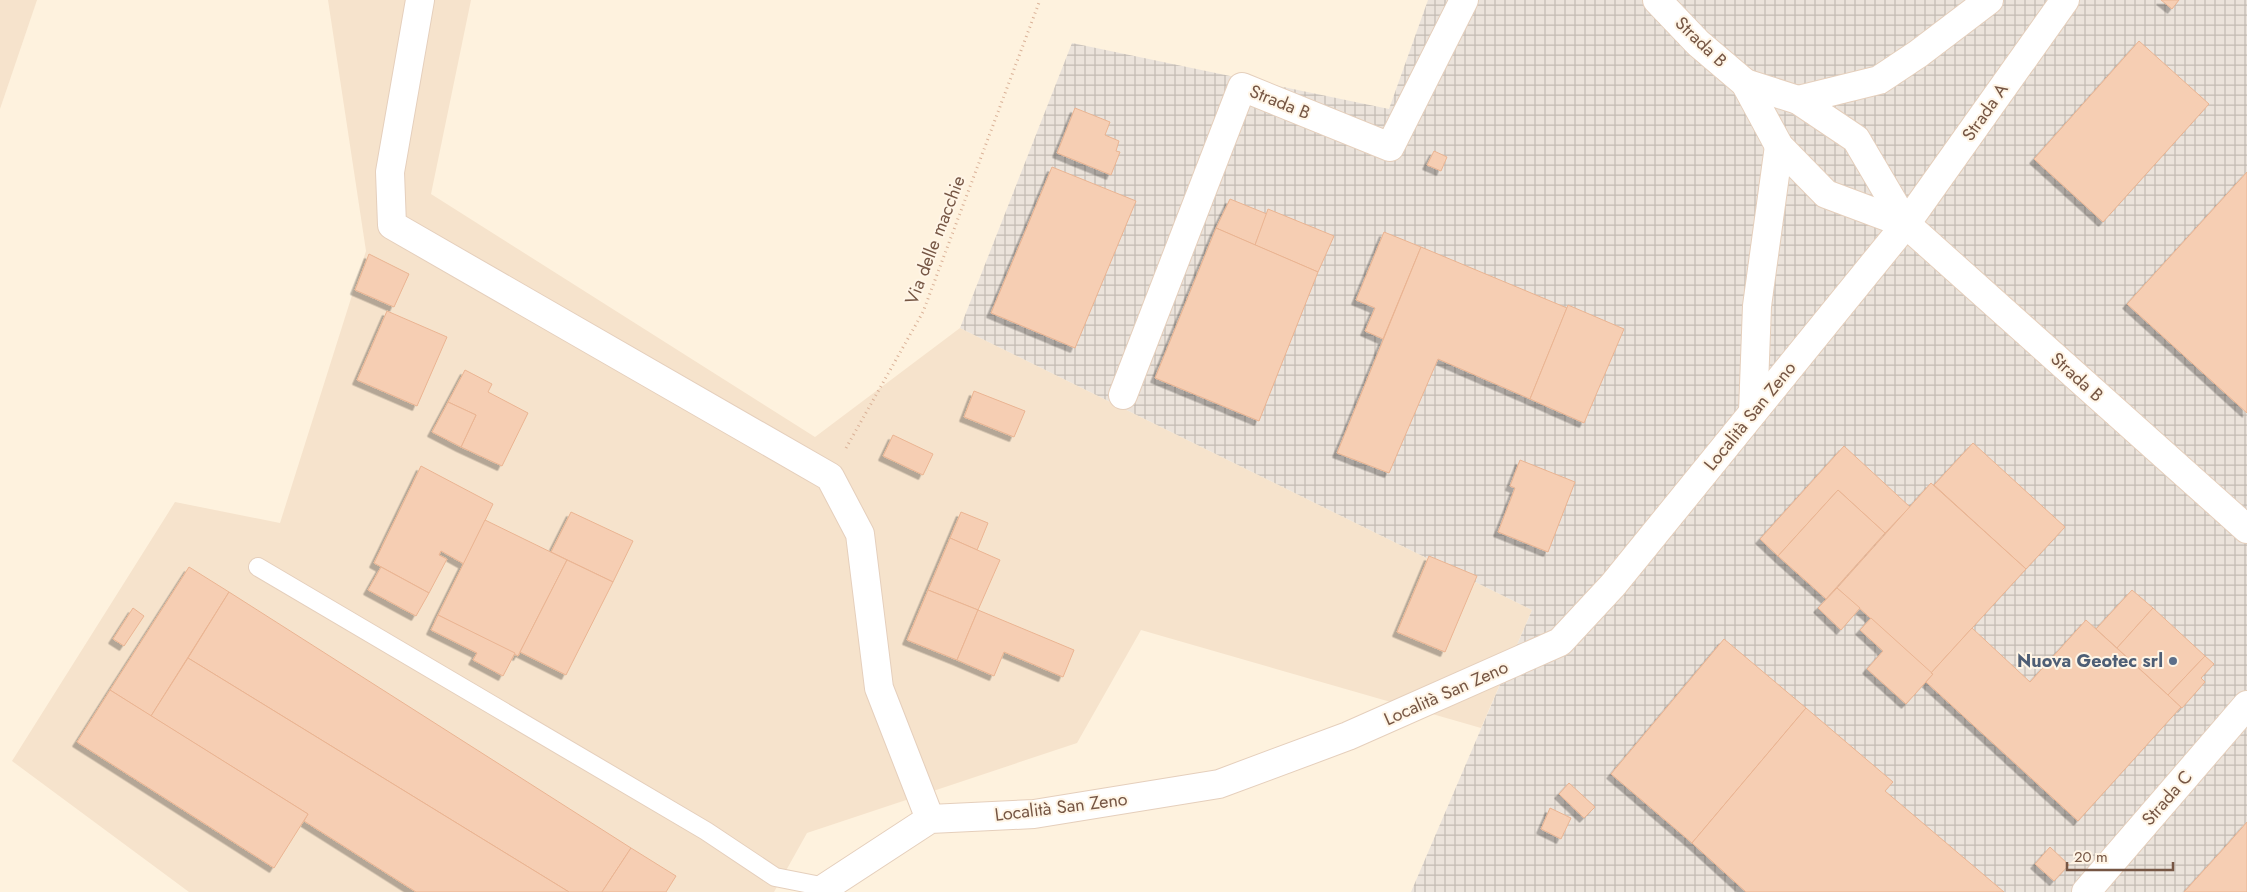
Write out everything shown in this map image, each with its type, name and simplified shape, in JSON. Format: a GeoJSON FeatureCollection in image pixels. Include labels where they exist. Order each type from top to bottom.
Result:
{"type":"FeatureCollection","features":[{"type":"Feature","properties":{"kind":"street"},"geometry":{"type":"LineString","coordinates":[[420,0],[390,172],[392,226],[830,477],[860,534],[879,688],[930,819],[824,889]]}},
{"type":"Feature","properties":{"kind":"street","name":"Strada B"},"geometry":{"type":"LineString","coordinates":[[1123,395],[1242,87],[1390,147],[1464,0]]}},
{"type":"Feature","properties":{"kind":"street","name":"Strada B"},"geometry":{"type":"LineString","coordinates":[[1657,0],[1698,43],[1745,84],[1779,146],[1826,194],[1906,224]]}},
{"type":"Feature","properties":{"kind":"street"},"geometry":{"type":"LineString","coordinates":[[1798,100],[1879,80],[1918,54],[1989,0]]}},
{"type":"Feature","properties":{"kind":"street","name":"Strada A"},"geometry":{"type":"LineString","coordinates":[[1906,224],[2065,0]]}},
{"type":"Feature","properties":{"kind":"street","name":"Strada B"},"geometry":{"type":"LineString","coordinates":[[1745,84],[1798,100],[1856,139],[1906,224],[2247,529]]}},
{"type":"Feature","properties":{"kind":"street"},"geometry":{"type":"LineString","coordinates":[[1753,412],[1757,306],[1779,146]]}},
{"type":"Feature","properties":{"kind":"street","name":"Località San Zeno"},"geometry":{"type":"LineString","coordinates":[[930,819],[1034,814],[1219,784],[1348,736],[1560,642],[1612,585],[1906,224]]}},
{"type":"Feature","properties":{"kind":"street","name":"Strada C"},"geometry":{"type":"LineString","coordinates":[[2086,892],[2247,705]]}},
{"type":"Feature","properties":{"kind":"lane"},"geometry":{"type":"LineString","coordinates":[[258,567],[706,831],[775,877],[824,889]]}},
{"type":"Feature","properties":{"kind":"path","name":"Via delle macchie"},"geometry":{"type":"LineString","coordinates":[[830,477],[923,312],[1040,0]]}},
{"type":"Feature","properties":{"kind":"shaded area"},"geometry":{"type":"Polygon","coordinates":[[[0,0],[37,0],[0,109],[0,0]]]}},
{"type":"Feature","properties":{"kind":"shaded area"},"geometry":{"type":"Polygon","coordinates":[[[328,0],[471,0],[431,194],[815,437],[960,328],[1532,610],[1481,728],[1141,630],[1077,743],[807,833],[774,892],[189,892],[12,761],[175,502],[280,523],[366,251],[328,0]]]}},
{"type":"Feature","properties":{"kind":"shaded area"},"geometry":{"type":"Polygon","coordinates":[[[1428,0],[2247,0],[2247,892],[1411,892],[1532,610],[960,328],[1072,43],[1389,109],[1428,0]]]}},
{"type":"Feature","properties":{"kind":"building"},"geometry":{"type":"Polygon","coordinates":[[[2161,0],[2179,0],[2172,9],[2161,0]]]}},
{"type":"Feature","properties":{"kind":"building"},"geometry":{"type":"Polygon","coordinates":[[[2139,41],[2209,104],[2103,222],[2034,159],[2139,41]]]}},
{"type":"Feature","properties":{"kind":"building"},"geometry":{"type":"Polygon","coordinates":[[[1075,108],[1110,122],[1105,135],[1119,141],[1116,151],[1120,152],[1111,175],[1057,153],[1075,108]]]}},
{"type":"Feature","properties":{"kind":"building"},"geometry":{"type":"Polygon","coordinates":[[[1434,151],[1447,157],[1441,171],[1427,165],[1434,151]]]}},
{"type":"Feature","properties":{"kind":"building"},"geometry":{"type":"Polygon","coordinates":[[[1052,167],[1136,201],[1075,348],[991,313],[1052,167]]]}},
{"type":"Feature","properties":{"kind":"building"},"geometry":{"type":"Polygon","coordinates":[[[2247,172],[2247,413],[2127,304],[2247,172]]]}},
{"type":"Feature","properties":{"kind":"building"},"geometry":{"type":"Polygon","coordinates":[[[1230,199],[1267,214],[1255,245],[1216,228],[1230,199]]]}},
{"type":"Feature","properties":{"kind":"building"},"geometry":{"type":"Polygon","coordinates":[[[1268,209],[1334,236],[1318,272],[1255,245],[1268,209]]]}},
{"type":"Feature","properties":{"kind":"building"},"geometry":{"type":"Polygon","coordinates":[[[1216,228],[1318,272],[1259,421],[1155,378],[1216,228]]]}},
{"type":"Feature","properties":{"kind":"building"},"geometry":{"type":"Polygon","coordinates":[[[1384,232],[1421,247],[1383,339],[1365,331],[1375,308],[1356,300],[1384,232]]]}},
{"type":"Feature","properties":{"kind":"building"},"geometry":{"type":"Polygon","coordinates":[[[1421,247],[1567,308],[1530,399],[1438,359],[1389,473],[1337,453],[1421,247]]]}},
{"type":"Feature","properties":{"kind":"building"},"geometry":{"type":"Polygon","coordinates":[[[369,254],[409,274],[394,307],[355,290],[369,254]]]}},
{"type":"Feature","properties":{"kind":"building"},"geometry":{"type":"Polygon","coordinates":[[[1568,305],[1624,329],[1584,423],[1530,399],[1568,305]]]}},
{"type":"Feature","properties":{"kind":"building"},"geometry":{"type":"Polygon","coordinates":[[[387,311],[447,337],[417,406],[357,380],[387,311]]]}},
{"type":"Feature","properties":{"kind":"building"},"geometry":{"type":"Polygon","coordinates":[[[465,370],[492,384],[488,392],[528,413],[502,466],[461,447],[476,415],[448,402],[465,370]]]}},
{"type":"Feature","properties":{"kind":"building"},"geometry":{"type":"Polygon","coordinates":[[[974,391],[1025,411],[1014,437],[964,417],[974,391]]]}},
{"type":"Feature","properties":{"kind":"building"},"geometry":{"type":"Polygon","coordinates":[[[448,402],[476,415],[461,447],[432,432],[448,402]]]}},
{"type":"Feature","properties":{"kind":"building"},"geometry":{"type":"Polygon","coordinates":[[[893,435],[933,454],[923,475],[883,456],[893,435]]]}},
{"type":"Feature","properties":{"kind":"building"},"geometry":{"type":"Polygon","coordinates":[[[1973,443],[2065,527],[2026,569],[1934,485],[1973,443]]]}},
{"type":"Feature","properties":{"kind":"building"},"geometry":{"type":"Polygon","coordinates":[[[1844,446],[1910,507],[1885,533],[1838,490],[1778,556],[1760,539],[1844,446]]]}},
{"type":"Feature","properties":{"kind":"building"},"geometry":{"type":"Polygon","coordinates":[[[1520,460],[1575,482],[1548,552],[1498,532],[1515,488],[1510,486],[1520,460]]]}},
{"type":"Feature","properties":{"kind":"building"},"geometry":{"type":"Polygon","coordinates":[[[421,466],[493,504],[464,564],[441,551],[439,555],[447,559],[429,593],[374,563],[421,466]]]}},
{"type":"Feature","properties":{"kind":"building"},"geometry":{"type":"Polygon","coordinates":[[[1931,483],[2026,569],[1931,673],[1837,588],[1931,483]]]}},
{"type":"Feature","properties":{"kind":"building"},"geometry":{"type":"Polygon","coordinates":[[[1838,490],[1885,533],[1826,599],[1778,556],[1838,490]]]}},
{"type":"Feature","properties":{"kind":"building"},"geometry":{"type":"Polygon","coordinates":[[[571,512],[633,541],[613,582],[551,552],[571,512]]]}},
{"type":"Feature","properties":{"kind":"building"},"geometry":{"type":"Polygon","coordinates":[[[961,512],[988,523],[977,550],[950,538],[961,512]]]}},
{"type":"Feature","properties":{"kind":"building"},"geometry":{"type":"Polygon","coordinates":[[[485,520],[567,560],[518,656],[438,615],[485,520]]]}},
{"type":"Feature","properties":{"kind":"building"},"geometry":{"type":"Polygon","coordinates":[[[950,538],[1000,560],[978,610],[928,590],[950,538]]]}},
{"type":"Feature","properties":{"kind":"building"},"geometry":{"type":"Polygon","coordinates":[[[1429,556],[1477,576],[1445,652],[1397,632],[1429,556]]]}},
{"type":"Feature","properties":{"kind":"building"},"geometry":{"type":"Polygon","coordinates":[[[567,560],[613,582],[566,675],[520,652],[567,560]]]}},
{"type":"Feature","properties":{"kind":"building"},"geometry":{"type":"Polygon","coordinates":[[[189,567],[229,592],[151,716],[110,690],[189,567]]]}},
{"type":"Feature","properties":{"kind":"building"},"geometry":{"type":"Polygon","coordinates":[[[381,567],[429,593],[416,616],[368,590],[381,567]]]}},
{"type":"Feature","properties":{"kind":"building"},"geometry":{"type":"Polygon","coordinates":[[[1837,588],[1860,608],[1841,630],[1818,608],[1837,588]]]}},
{"type":"Feature","properties":{"kind":"building"},"geometry":{"type":"Polygon","coordinates":[[[928,590],[978,610],[957,660],[907,640],[928,590]]]}},
{"type":"Feature","properties":{"kind":"building"},"geometry":{"type":"Polygon","coordinates":[[[2132,590],[2153,608],[2117,648],[2096,629],[2132,590]]]}},
{"type":"Feature","properties":{"kind":"building"},"geometry":{"type":"Polygon","coordinates":[[[229,592],[631,848],[602,892],[569,892],[188,658],[229,592]]]}},
{"type":"Feature","properties":{"kind":"building"},"geometry":{"type":"Polygon","coordinates":[[[133,608],[144,616],[124,646],[113,639],[133,608]]]}},
{"type":"Feature","properties":{"kind":"building"},"geometry":{"type":"Polygon","coordinates":[[[2153,608],[2205,656],[2168,695],[2117,648],[2153,608]]]}},
{"type":"Feature","properties":{"kind":"building"},"geometry":{"type":"Polygon","coordinates":[[[978,610],[1074,650],[1063,677],[1004,652],[994,676],[957,660],[978,610]]]}},
{"type":"Feature","properties":{"kind":"building"},"geometry":{"type":"Polygon","coordinates":[[[438,615],[515,653],[503,676],[473,660],[477,653],[431,630],[438,615]]]}},
{"type":"Feature","properties":{"kind":"building"},"geometry":{"type":"Polygon","coordinates":[[[1871,618],[1933,674],[1906,704],[1867,669],[1883,651],[1860,630],[1871,618]]]}},
{"type":"Feature","properties":{"kind":"building"},"geometry":{"type":"Polygon","coordinates":[[[2086,620],[2181,707],[2078,821],[1926,682],[1933,674],[1931,673],[1972,628],[2030,682],[2086,620]]]}},
{"type":"Feature","properties":{"kind":"building"},"geometry":{"type":"Polygon","coordinates":[[[1724,639],[1806,708],[1692,843],[1611,774],[1724,639]]]}},
{"type":"Feature","properties":{"kind":"building"},"geometry":{"type":"Polygon","coordinates":[[[2205,656],[2214,664],[2201,678],[2205,682],[2182,708],[2168,695],[2205,656]]]}},
{"type":"Feature","properties":{"kind":"building"},"geometry":{"type":"Polygon","coordinates":[[[188,658],[569,892],[416,892],[304,821],[308,814],[151,716],[188,658]]]}},
{"type":"Feature","properties":{"kind":"building"},"geometry":{"type":"Polygon","coordinates":[[[110,690],[308,814],[274,868],[77,742],[110,690]]]}},
{"type":"Feature","properties":{"kind":"building"},"geometry":{"type":"Polygon","coordinates":[[[1806,708],[1893,782],[1885,791],[2004,892],[1746,892],[1692,843],[1806,708]]]}},
{"type":"Feature","properties":{"kind":"building"},"geometry":{"type":"Polygon","coordinates":[[[1569,783],[1595,807],[1584,818],[1559,794],[1569,783]]]}},
{"type":"Feature","properties":{"kind":"building"},"geometry":{"type":"Polygon","coordinates":[[[1550,808],[1571,818],[1561,839],[1541,829],[1550,808]]]}},
{"type":"Feature","properties":{"kind":"building"},"geometry":{"type":"Polygon","coordinates":[[[2247,822],[2247,892],[2184,892],[2226,846],[2247,822]]]}},
{"type":"Feature","properties":{"kind":"building"},"geometry":{"type":"Polygon","coordinates":[[[2050,847],[2069,865],[2054,881],[2035,864],[2050,847]]]}},
{"type":"Feature","properties":{"kind":"building"},"geometry":{"type":"Polygon","coordinates":[[[631,848],[676,876],[666,892],[602,892],[631,848]]]}},
{"type":"Feature","properties":{"kind":"place","name":"Nuova Geotec srl"},"geometry":{"type":"Point","coordinates":[2173,661]}}]}
